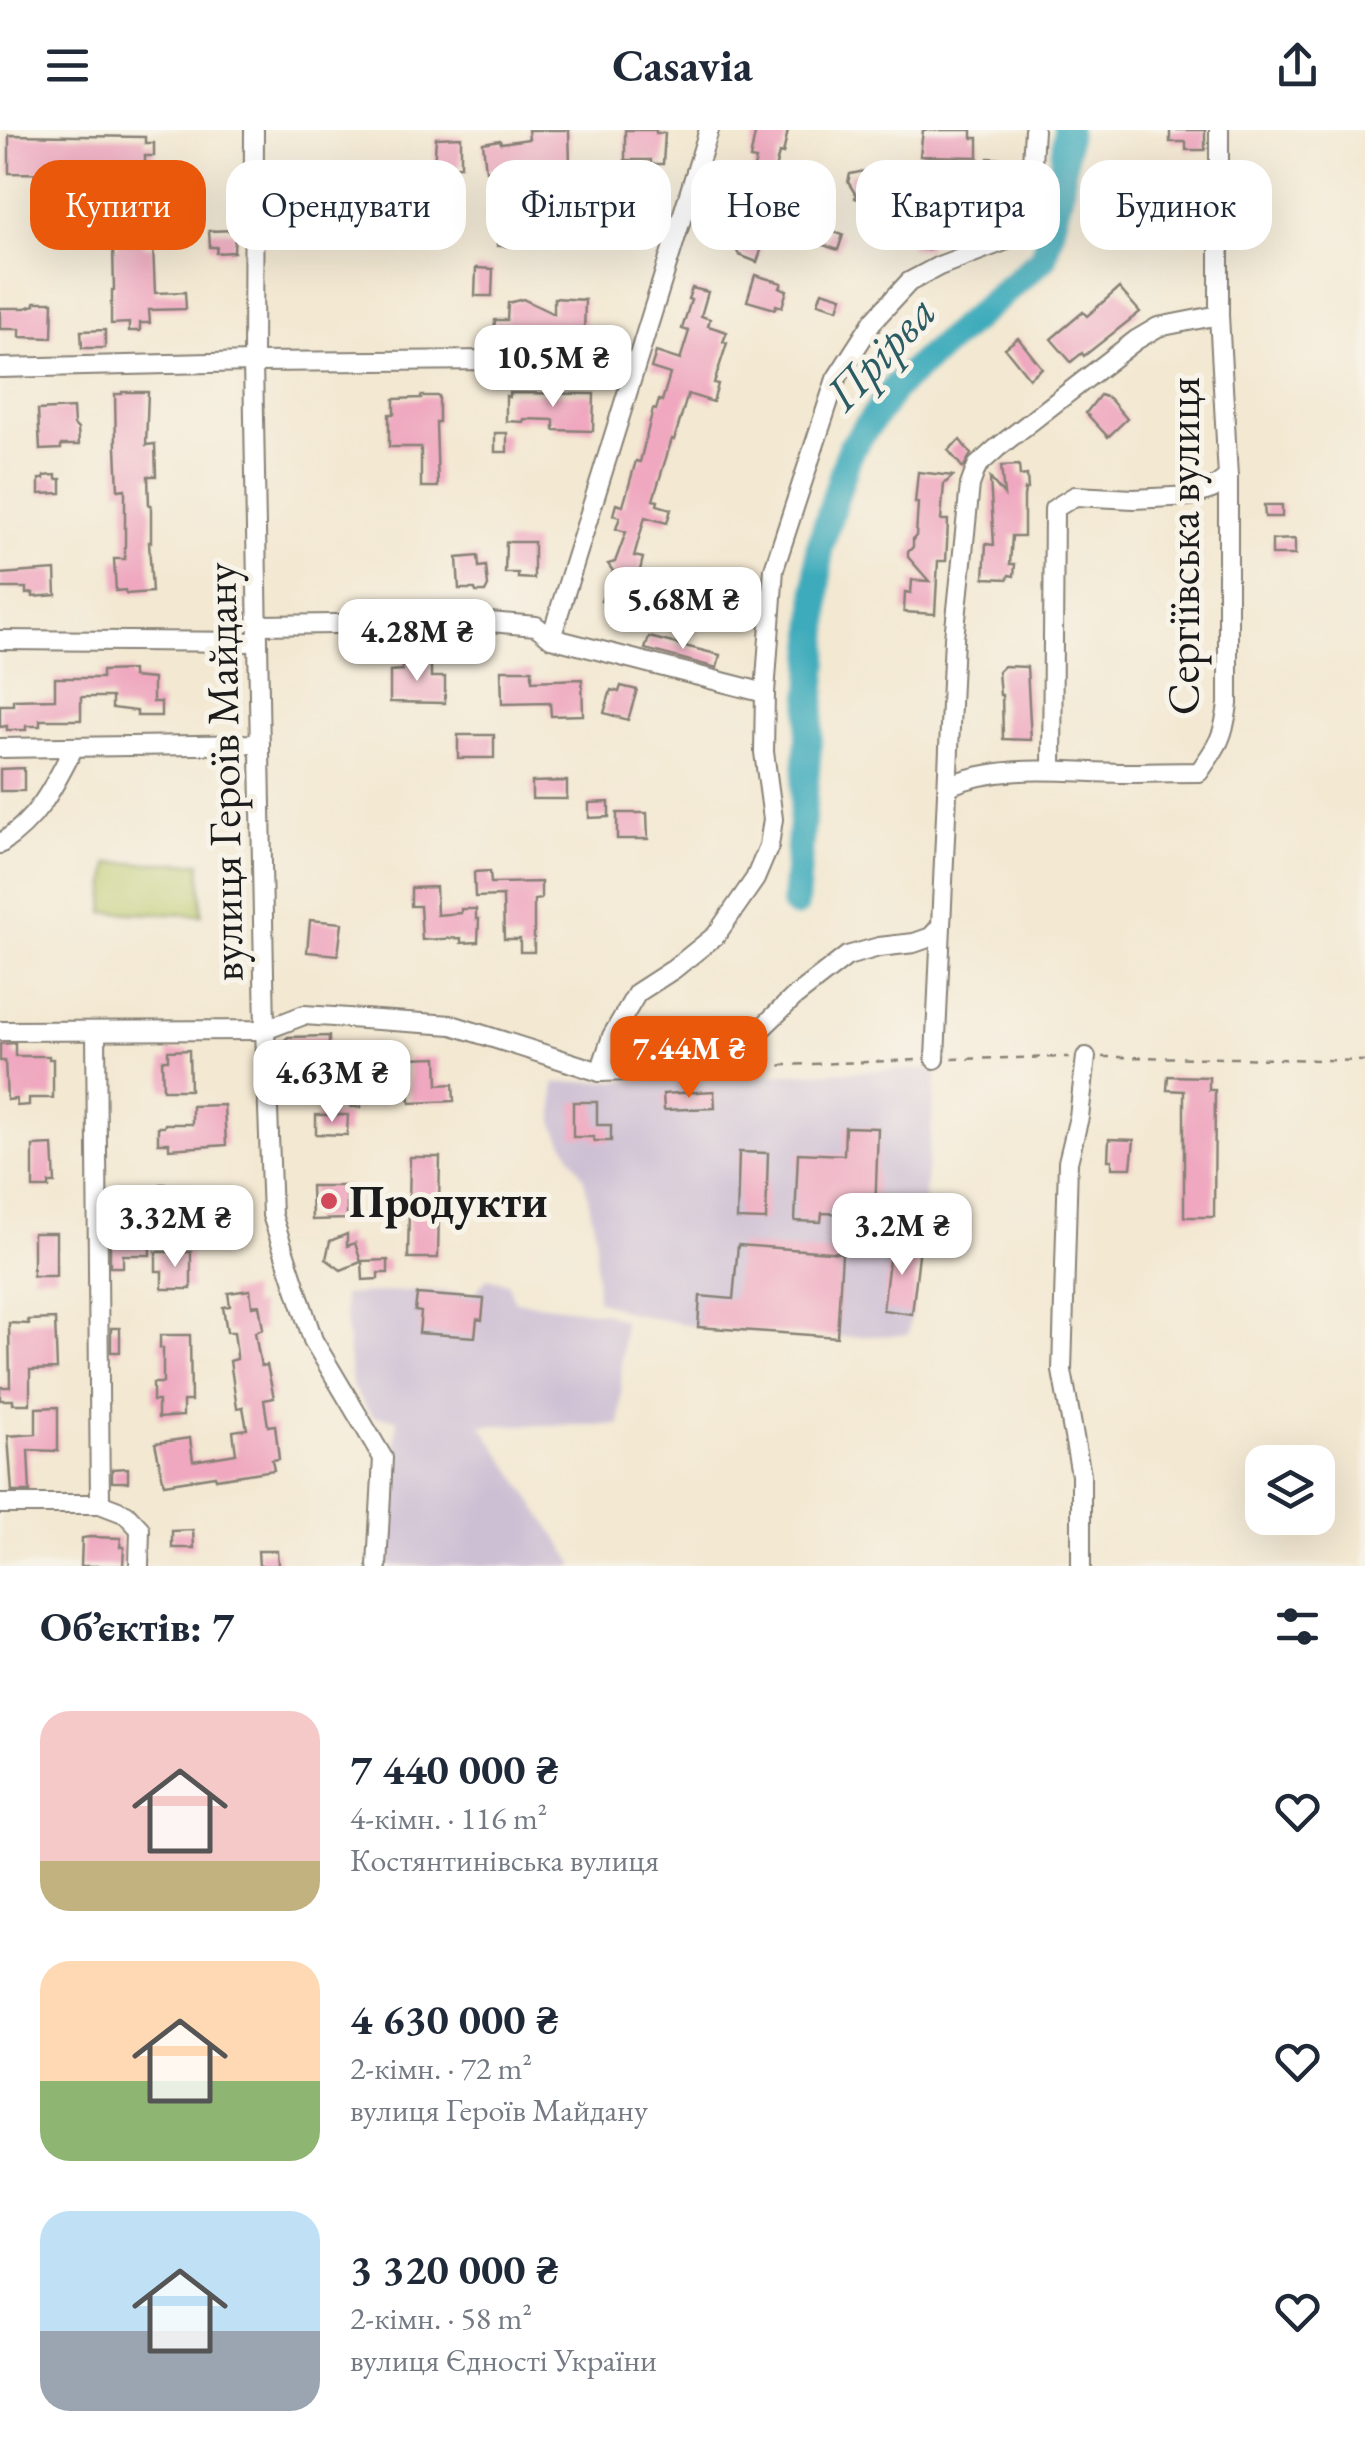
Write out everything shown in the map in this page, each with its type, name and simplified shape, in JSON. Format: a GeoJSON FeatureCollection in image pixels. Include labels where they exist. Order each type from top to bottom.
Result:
{"type":"FeatureCollection","features":[{"type":"Feature","properties":{"kind":"street","name":"вулиця Героїв Майдану"},"geometry":{"type":"LineString","coordinates":[[254,130],[253,362],[272,1215],[314,1340],[382,1458],[377,1566]]}},
{"type":"Feature","properties":{"kind":"street"},"geometry":{"type":"LineString","coordinates":[[552,638],[709,130]]}},
{"type":"Feature","properties":{"kind":"street"},"geometry":{"type":"LineString","coordinates":[[600,1072],[612,1036],[637,993],[716,935],[755,879],[768,846],[772,819],[764,752],[765,693],[774,569],[836,379],[874,320],[909,282],[1019,231],[1029,213],[1034,130]]}},
{"type":"Feature","properties":{"kind":"street","name":"Сергіївська вулиця"},"geometry":{"type":"LineString","coordinates":[[1052,770],[1199,772],[1225,730],[1228,478],[1219,314],[1220,130]]}},
{"type":"Feature","properties":{"kind":"street"},"geometry":{"type":"LineString","coordinates":[[935,1059],[954,638],[970,486],[977,466],[1158,326],[1219,314]]}},
{"type":"Feature","properties":{"kind":"street"},"geometry":{"type":"LineString","coordinates":[[0,368],[253,362],[636,362]]}},
{"type":"Feature","properties":{"kind":"street"},"geometry":{"type":"LineString","coordinates":[[948,786],[985,774],[1052,770],[1054,509],[1076,496],[1191,496],[1228,478]]}},
{"type":"Feature","properties":{"kind":"street"},"geometry":{"type":"LineString","coordinates":[[0,640],[490,622],[536,626],[552,638],[765,693]]}},
{"type":"Feature","properties":{"kind":"street"},"geometry":{"type":"LineString","coordinates":[[0,748],[260,744]]}},
{"type":"Feature","properties":{"kind":"street"},"geometry":{"type":"LineString","coordinates":[[0,844],[36,815],[74,747]]}},
{"type":"Feature","properties":{"kind":"street"},"geometry":{"type":"LineString","coordinates":[[0,1031],[265,1030],[304,1015],[452,1025],[600,1072],[690,1069],[733,1048],[764,1026],[792,998],[846,956],[914,943],[931,937],[941,926]]}},
{"type":"Feature","properties":{"kind":"street"},"geometry":{"type":"LineString","coordinates":[[96,1031],[100,1504]]}},
{"type":"Feature","properties":{"kind":"street"},"geometry":{"type":"LineString","coordinates":[[1081,1566],[1082,1475],[1062,1371],[1068,1162],[1079,1117],[1086,1057]]}},
{"type":"Feature","properties":{"kind":"street"},"geometry":{"type":"LineString","coordinates":[[0,1504],[100,1504],[126,1514],[140,1528],[138,1566]]}},
{"type":"Feature","properties":{"kind":"path"},"geometry":{"type":"LineString","coordinates":[[728,1067],[1086,1057],[1365,1062]]}},
{"type":"Feature","properties":{"kind":"shaded area"},"geometry":{"type":"Polygon","coordinates":[[[937,1068],[908,1335],[837,1337],[698,1327],[630,1313],[597,1300],[595,1230],[584,1179],[554,1125],[554,1083],[937,1068]]]}},
{"type":"Feature","properties":{"kind":"shaded area"},"geometry":{"type":"Polygon","coordinates":[[[487,1278],[508,1283],[514,1301],[606,1313],[623,1321],[620,1425],[481,1425],[576,1566],[388,1566],[397,1419],[372,1416],[352,1386],[343,1295],[423,1290],[474,1294],[487,1278]]]}},
{"type":"Feature","properties":{"kind":"green space"},"geometry":{"type":"Polygon","coordinates":[[[109,863],[200,863],[202,915],[104,912],[109,863]]]}},
{"type":"Feature","properties":{"kind":"building"},"geometry":{"type":"Polygon","coordinates":[[[528,130],[569,130],[570,160],[486,160],[486,171],[483,143],[529,139],[528,130]]]}},
{"type":"Feature","properties":{"kind":"building"},"geometry":{"type":"Polygon","coordinates":[[[625,130],[665,133],[663,160],[625,160],[625,130]]]}},
{"type":"Feature","properties":{"kind":"building"},"geometry":{"type":"Polygon","coordinates":[[[758,130],[788,130],[783,154],[779,153],[777,160],[750,159],[758,130]]]}},
{"type":"Feature","properties":{"kind":"building"},"geometry":{"type":"Polygon","coordinates":[[[923,130],[972,130],[972,138],[978,138],[978,157],[920,156],[923,130]]]}},
{"type":"Feature","properties":{"kind":"building"},"geometry":{"type":"Polygon","coordinates":[[[1170,130],[1205,130],[1205,150],[1186,150],[1186,142],[1170,142],[1170,130]]]}},
{"type":"Feature","properties":{"kind":"building"},"geometry":{"type":"Polygon","coordinates":[[[9,135],[145,137],[145,143],[154,143],[154,156],[145,156],[145,160],[30,160],[30,173],[9,173],[9,135]]]}},
{"type":"Feature","properties":{"kind":"building"},"geometry":{"type":"Polygon","coordinates":[[[461,137],[461,160],[434,160],[436,138],[461,137]]]}},
{"type":"Feature","properties":{"kind":"building"},"geometry":{"type":"Polygon","coordinates":[[[856,173],[856,195],[848,182],[850,174],[856,173]]]}},
{"type":"Feature","properties":{"kind":"building"},"geometry":{"type":"Polygon","coordinates":[[[226,230],[226,250],[234,252],[216,253],[217,247],[210,247],[209,231],[226,230]]]}},
{"type":"Feature","properties":{"kind":"building"},"geometry":{"type":"Polygon","coordinates":[[[836,233],[843,235],[836,249],[836,233]]]}},
{"type":"Feature","properties":{"kind":"building"},"geometry":{"type":"Polygon","coordinates":[[[113,250],[153,250],[155,293],[185,292],[186,309],[149,310],[150,323],[140,323],[140,331],[129,331],[129,323],[111,324],[113,250]]]}},
{"type":"Feature","properties":{"kind":"building"},"geometry":{"type":"Polygon","coordinates":[[[736,250],[761,250],[757,262],[736,250]]]}},
{"type":"Feature","properties":{"kind":"building"},"geometry":{"type":"Polygon","coordinates":[[[476,268],[493,269],[492,296],[475,296],[476,268]]]}},
{"type":"Feature","properties":{"kind":"building"},"geometry":{"type":"Polygon","coordinates":[[[755,275],[782,283],[780,288],[787,290],[782,307],[776,305],[775,309],[747,301],[755,275]]]}},
{"type":"Feature","properties":{"kind":"building"},"geometry":{"type":"Polygon","coordinates":[[[692,288],[708,292],[701,316],[710,319],[708,326],[727,332],[723,342],[727,343],[714,383],[718,384],[713,402],[688,394],[672,439],[653,500],[671,509],[667,523],[645,517],[634,556],[643,558],[643,573],[633,611],[601,601],[613,571],[608,564],[615,562],[626,532],[616,529],[620,517],[613,515],[616,504],[623,506],[636,461],[640,462],[653,409],[662,401],[670,374],[651,368],[656,352],[680,360],[689,331],[682,329],[692,288]]]}},
{"type":"Feature","properties":{"kind":"building"},"geometry":{"type":"Polygon","coordinates":[[[1119,288],[1140,312],[1071,362],[1051,339],[1083,312],[1087,316],[1119,288]]]}},
{"type":"Feature","properties":{"kind":"building"},"geometry":{"type":"Polygon","coordinates":[[[822,291],[842,297],[838,309],[818,303],[822,291]]]}},
{"type":"Feature","properties":{"kind":"building"},"geometry":{"type":"Polygon","coordinates":[[[554,298],[585,300],[584,335],[560,334],[560,348],[544,348],[544,334],[494,333],[495,320],[507,320],[508,303],[523,299],[554,314],[554,298]]]}},
{"type":"Feature","properties":{"kind":"building"},"geometry":{"type":"Polygon","coordinates":[[[35,302],[53,302],[52,338],[20,337],[20,329],[0,329],[0,308],[25,308],[35,302]]]}},
{"type":"Feature","properties":{"kind":"building"},"geometry":{"type":"Polygon","coordinates":[[[105,330],[105,348],[82,348],[81,331],[105,330]]]}},
{"type":"Feature","properties":{"kind":"building"},"geometry":{"type":"Polygon","coordinates":[[[1018,338],[1042,368],[1029,378],[1005,348],[1018,338]]]}},
{"type":"Feature","properties":{"kind":"building"},"geometry":{"type":"Polygon","coordinates":[[[148,392],[146,445],[155,444],[156,476],[148,476],[152,592],[116,591],[114,559],[125,559],[125,489],[118,490],[115,394],[148,392]]]}},
{"type":"Feature","properties":{"kind":"building"},"geometry":{"type":"Polygon","coordinates":[[[509,393],[594,394],[593,431],[554,430],[554,420],[506,421],[509,393]]]}},
{"type":"Feature","properties":{"kind":"building"},"geometry":{"type":"Polygon","coordinates":[[[1100,395],[1109,398],[1127,419],[1108,437],[1086,413],[1100,395]]]}},
{"type":"Feature","properties":{"kind":"building"},"geometry":{"type":"Polygon","coordinates":[[[439,396],[438,487],[421,487],[421,447],[389,447],[389,414],[394,414],[394,399],[439,396]]]}},
{"type":"Feature","properties":{"kind":"building"},"geometry":{"type":"Polygon","coordinates":[[[73,408],[79,445],[40,450],[38,410],[73,408]]]}},
{"type":"Feature","properties":{"kind":"building"},"geometry":{"type":"Polygon","coordinates":[[[495,433],[507,433],[507,452],[495,452],[495,433]]]}},
{"type":"Feature","properties":{"kind":"building"},"geometry":{"type":"Polygon","coordinates":[[[960,440],[971,454],[963,468],[948,450],[960,440]]]}},
{"type":"Feature","properties":{"kind":"building"},"geometry":{"type":"Polygon","coordinates":[[[1019,465],[1020,476],[1027,475],[1028,489],[1024,497],[1024,536],[1012,536],[1010,564],[1015,564],[1014,576],[984,578],[986,544],[994,545],[990,478],[1004,495],[1001,466],[1019,465]]]}},
{"type":"Feature","properties":{"kind":"building"},"geometry":{"type":"Polygon","coordinates":[[[918,472],[953,476],[944,484],[941,520],[948,520],[946,561],[938,561],[935,614],[904,612],[905,592],[911,593],[912,580],[929,581],[908,557],[916,536],[918,472]]]}},
{"type":"Feature","properties":{"kind":"building"},"geometry":{"type":"Polygon","coordinates":[[[56,475],[56,479],[61,479],[61,493],[39,494],[39,479],[56,475]]]}},
{"type":"Feature","properties":{"kind":"building"},"geometry":{"type":"Polygon","coordinates":[[[1264,505],[1282,505],[1282,517],[1265,517],[1264,505]]]}},
{"type":"Feature","properties":{"kind":"building"},"geometry":{"type":"Polygon","coordinates":[[[1295,539],[1295,555],[1272,555],[1272,540],[1295,539]]]}},
{"type":"Feature","properties":{"kind":"building"},"geometry":{"type":"Polygon","coordinates":[[[506,542],[534,542],[534,579],[505,573],[506,542]]]}},
{"type":"Feature","properties":{"kind":"building"},"geometry":{"type":"Polygon","coordinates":[[[478,556],[479,567],[486,566],[485,592],[459,589],[457,558],[478,556]]]}},
{"type":"Feature","properties":{"kind":"building"},"geometry":{"type":"Polygon","coordinates":[[[55,570],[56,595],[33,597],[33,593],[26,594],[26,588],[0,588],[0,574],[55,570]]]}},
{"type":"Feature","properties":{"kind":"building"},"geometry":{"type":"Polygon","coordinates":[[[426,635],[449,635],[449,648],[427,648],[426,635]]]}},
{"type":"Feature","properties":{"kind":"building"},"geometry":{"type":"Polygon","coordinates":[[[649,637],[720,655],[717,668],[645,649],[649,637]]]}},
{"type":"Feature","properties":{"kind":"building"},"geometry":{"type":"Polygon","coordinates":[[[402,660],[431,660],[431,677],[445,677],[445,703],[390,702],[390,671],[402,670],[402,660]]]}},
{"type":"Feature","properties":{"kind":"building"},"geometry":{"type":"Polygon","coordinates":[[[1004,666],[1027,667],[1031,740],[1003,739],[998,672],[1004,666]]]}},
{"type":"Feature","properties":{"kind":"building"},"geometry":{"type":"Polygon","coordinates":[[[132,670],[132,677],[153,679],[153,702],[161,702],[161,716],[137,716],[137,711],[112,708],[112,697],[81,697],[81,720],[40,720],[40,726],[26,726],[26,730],[0,727],[0,705],[13,705],[13,700],[55,699],[55,678],[102,678],[102,671],[132,670]]]}},
{"type":"Feature","properties":{"kind":"building"},"geometry":{"type":"Polygon","coordinates":[[[501,670],[532,670],[532,681],[582,679],[583,715],[551,716],[550,703],[502,704],[501,670]]]}},
{"type":"Feature","properties":{"kind":"building"},"geometry":{"type":"Polygon","coordinates":[[[621,686],[637,690],[628,720],[604,713],[611,690],[619,692],[621,686]]]}},
{"type":"Feature","properties":{"kind":"building"},"geometry":{"type":"Polygon","coordinates":[[[458,735],[494,735],[494,758],[458,758],[458,735]]]}},
{"type":"Feature","properties":{"kind":"building"},"geometry":{"type":"Polygon","coordinates":[[[24,768],[24,791],[0,791],[0,769],[24,768]]]}},
{"type":"Feature","properties":{"kind":"building"},"geometry":{"type":"Polygon","coordinates":[[[567,781],[567,799],[532,799],[532,782],[567,781]]]}},
{"type":"Feature","properties":{"kind":"building"},"geometry":{"type":"Polygon","coordinates":[[[609,802],[609,817],[589,818],[589,803],[609,802]]]}},
{"type":"Feature","properties":{"kind":"building"},"geometry":{"type":"Polygon","coordinates":[[[617,813],[647,813],[648,839],[617,839],[617,813]]]}},
{"type":"Feature","properties":{"kind":"building"},"geometry":{"type":"Polygon","coordinates":[[[490,871],[491,883],[541,882],[541,899],[534,900],[534,952],[520,952],[520,939],[504,939],[503,896],[475,897],[474,872],[490,871]]]}},
{"type":"Feature","properties":{"kind":"building"},"geometry":{"type":"Polygon","coordinates":[[[436,887],[437,915],[476,909],[478,942],[461,943],[461,938],[422,940],[420,906],[411,906],[411,888],[436,887]]]}},
{"type":"Feature","properties":{"kind":"building"},"geometry":{"type":"Polygon","coordinates":[[[310,920],[342,923],[338,955],[307,952],[310,920]]]}},
{"type":"Feature","properties":{"kind":"building"},"geometry":{"type":"Polygon","coordinates":[[[329,1036],[329,1058],[366,1057],[367,1071],[360,1071],[361,1107],[350,1107],[350,1082],[311,1083],[306,1059],[282,1059],[281,1044],[288,1037],[329,1036]]]}},
{"type":"Feature","properties":{"kind":"building"},"geometry":{"type":"Polygon","coordinates":[[[15,1043],[15,1056],[53,1059],[53,1098],[29,1098],[29,1105],[17,1106],[16,1099],[7,1100],[0,1044],[15,1043]]]}},
{"type":"Feature","properties":{"kind":"building"},"geometry":{"type":"Polygon","coordinates":[[[189,1050],[190,1090],[163,1090],[162,1060],[168,1060],[168,1051],[189,1050]]]}},
{"type":"Feature","properties":{"kind":"building"},"geometry":{"type":"Polygon","coordinates":[[[437,1057],[438,1085],[453,1084],[454,1101],[410,1103],[408,1058],[437,1057]]]}},
{"type":"Feature","properties":{"kind":"building"},"geometry":{"type":"Polygon","coordinates":[[[1168,1076],[1209,1077],[1209,1090],[1215,1090],[1214,1217],[1184,1217],[1184,1091],[1167,1090],[1168,1076]]]}},
{"type":"Feature","properties":{"kind":"building"},"geometry":{"type":"Polygon","coordinates":[[[714,1091],[715,1108],[664,1110],[663,1094],[714,1091]]]}},
{"type":"Feature","properties":{"kind":"building"},"geometry":{"type":"Polygon","coordinates":[[[573,1102],[597,1102],[597,1125],[611,1125],[611,1141],[573,1137],[573,1102]]]}},
{"type":"Feature","properties":{"kind":"building"},"geometry":{"type":"Polygon","coordinates":[[[224,1105],[226,1145],[169,1149],[169,1143],[158,1143],[158,1127],[192,1124],[192,1106],[224,1105]]]}},
{"type":"Feature","properties":{"kind":"building"},"geometry":{"type":"Polygon","coordinates":[[[316,1115],[348,1115],[347,1135],[316,1134],[316,1115]]]}},
{"type":"Feature","properties":{"kind":"building"},"geometry":{"type":"Polygon","coordinates":[[[845,1127],[878,1128],[875,1215],[822,1213],[821,1222],[795,1221],[798,1153],[844,1155],[845,1127]]]}},
{"type":"Feature","properties":{"kind":"building"},"geometry":{"type":"Polygon","coordinates":[[[1109,1139],[1134,1140],[1131,1168],[1112,1168],[1112,1160],[1108,1160],[1109,1139]]]}},
{"type":"Feature","properties":{"kind":"building"},"geometry":{"type":"Polygon","coordinates":[[[53,1145],[55,1183],[49,1183],[49,1188],[33,1188],[33,1146],[53,1145]]]}},
{"type":"Feature","properties":{"kind":"building"},"geometry":{"type":"Polygon","coordinates":[[[739,1152],[768,1153],[766,1220],[737,1219],[739,1152]]]}},
{"type":"Feature","properties":{"kind":"building"},"geometry":{"type":"Polygon","coordinates":[[[410,1157],[440,1157],[438,1258],[408,1258],[410,1157]]]}},
{"type":"Feature","properties":{"kind":"building"},"geometry":{"type":"Polygon","coordinates":[[[160,1184],[190,1184],[190,1224],[159,1224],[160,1184]]]}},
{"type":"Feature","properties":{"kind":"building"},"geometry":{"type":"Polygon","coordinates":[[[311,1186],[347,1186],[347,1219],[312,1220],[311,1186]]]}},
{"type":"Feature","properties":{"kind":"building"},"geometry":{"type":"Polygon","coordinates":[[[33,1233],[56,1233],[56,1276],[33,1276],[33,1233]]]}},
{"type":"Feature","properties":{"kind":"building"},"geometry":{"type":"Polygon","coordinates":[[[110,1234],[150,1236],[150,1255],[123,1255],[123,1267],[110,1267],[110,1234]]]}},
{"type":"Feature","properties":{"kind":"building"},"geometry":{"type":"Polygon","coordinates":[[[347,1234],[347,1246],[355,1243],[361,1262],[341,1270],[326,1259],[330,1241],[347,1234]]]}},
{"type":"Feature","properties":{"kind":"building"},"geometry":{"type":"Polygon","coordinates":[[[891,1243],[920,1246],[912,1314],[883,1310],[891,1243]]]}},
{"type":"Feature","properties":{"kind":"building"},"geometry":{"type":"Polygon","coordinates":[[[738,1245],[842,1253],[837,1337],[698,1327],[700,1296],[733,1299],[738,1245]]]}},
{"type":"Feature","properties":{"kind":"building"},"geometry":{"type":"Polygon","coordinates":[[[156,1252],[191,1252],[191,1289],[162,1289],[162,1271],[156,1271],[156,1252]]]}},
{"type":"Feature","properties":{"kind":"building"},"geometry":{"type":"Polygon","coordinates":[[[388,1260],[388,1273],[378,1273],[378,1279],[363,1280],[362,1261],[388,1260]]]}},
{"type":"Feature","properties":{"kind":"building"},"geometry":{"type":"Polygon","coordinates":[[[250,1290],[252,1306],[259,1305],[263,1329],[255,1332],[261,1366],[267,1365],[274,1398],[264,1400],[268,1426],[275,1425],[279,1459],[272,1460],[274,1470],[164,1484],[155,1443],[190,1438],[193,1461],[236,1454],[233,1431],[247,1429],[243,1407],[237,1408],[230,1361],[237,1359],[234,1332],[227,1332],[223,1307],[230,1306],[228,1293],[250,1290]]]}},
{"type":"Feature","properties":{"kind":"building"},"geometry":{"type":"Polygon","coordinates":[[[417,1294],[484,1299],[475,1337],[419,1333],[421,1312],[415,1311],[417,1294]]]}},
{"type":"Feature","properties":{"kind":"building"},"geometry":{"type":"Polygon","coordinates":[[[55,1319],[57,1369],[30,1370],[30,1404],[0,1400],[0,1387],[10,1387],[9,1323],[55,1319]]]}},
{"type":"Feature","properties":{"kind":"building"},"geometry":{"type":"Polygon","coordinates":[[[111,1328],[120,1328],[120,1352],[111,1352],[111,1328]]]}},
{"type":"Feature","properties":{"kind":"building"},"geometry":{"type":"Polygon","coordinates":[[[160,1335],[190,1335],[191,1401],[183,1401],[183,1416],[158,1418],[158,1401],[153,1401],[153,1383],[163,1383],[160,1335]]]}},
{"type":"Feature","properties":{"kind":"building"},"geometry":{"type":"Polygon","coordinates":[[[58,1407],[58,1451],[28,1450],[30,1492],[12,1492],[8,1436],[36,1434],[36,1408],[58,1407]]]}},
{"type":"Feature","properties":{"kind":"building"},"geometry":{"type":"Polygon","coordinates":[[[128,1468],[128,1482],[112,1482],[112,1469],[128,1468]]]}},
{"type":"Feature","properties":{"kind":"building"},"geometry":{"type":"Polygon","coordinates":[[[193,1530],[194,1548],[172,1548],[172,1531],[193,1530]]]}},
{"type":"Feature","properties":{"kind":"building"},"geometry":{"type":"Polygon","coordinates":[[[82,1538],[121,1538],[123,1566],[81,1566],[82,1538]]]}},
{"type":"Feature","properties":{"kind":"building"},"geometry":{"type":"Polygon","coordinates":[[[258,1551],[277,1551],[278,1566],[259,1566],[258,1551]]]}},
{"type":"Feature","properties":{"kind":"waterway","name":"Прірва"},"geometry":{"type":"LineString","coordinates":[[795,904],[815,662],[819,549],[850,450],[897,385],[1043,258],[1060,192],[1067,130]]}},
{"type":"Feature","properties":{"kind":"place","name":"Продукти"},"geometry":{"type":"Point","coordinates":[329,1201]}}]}
